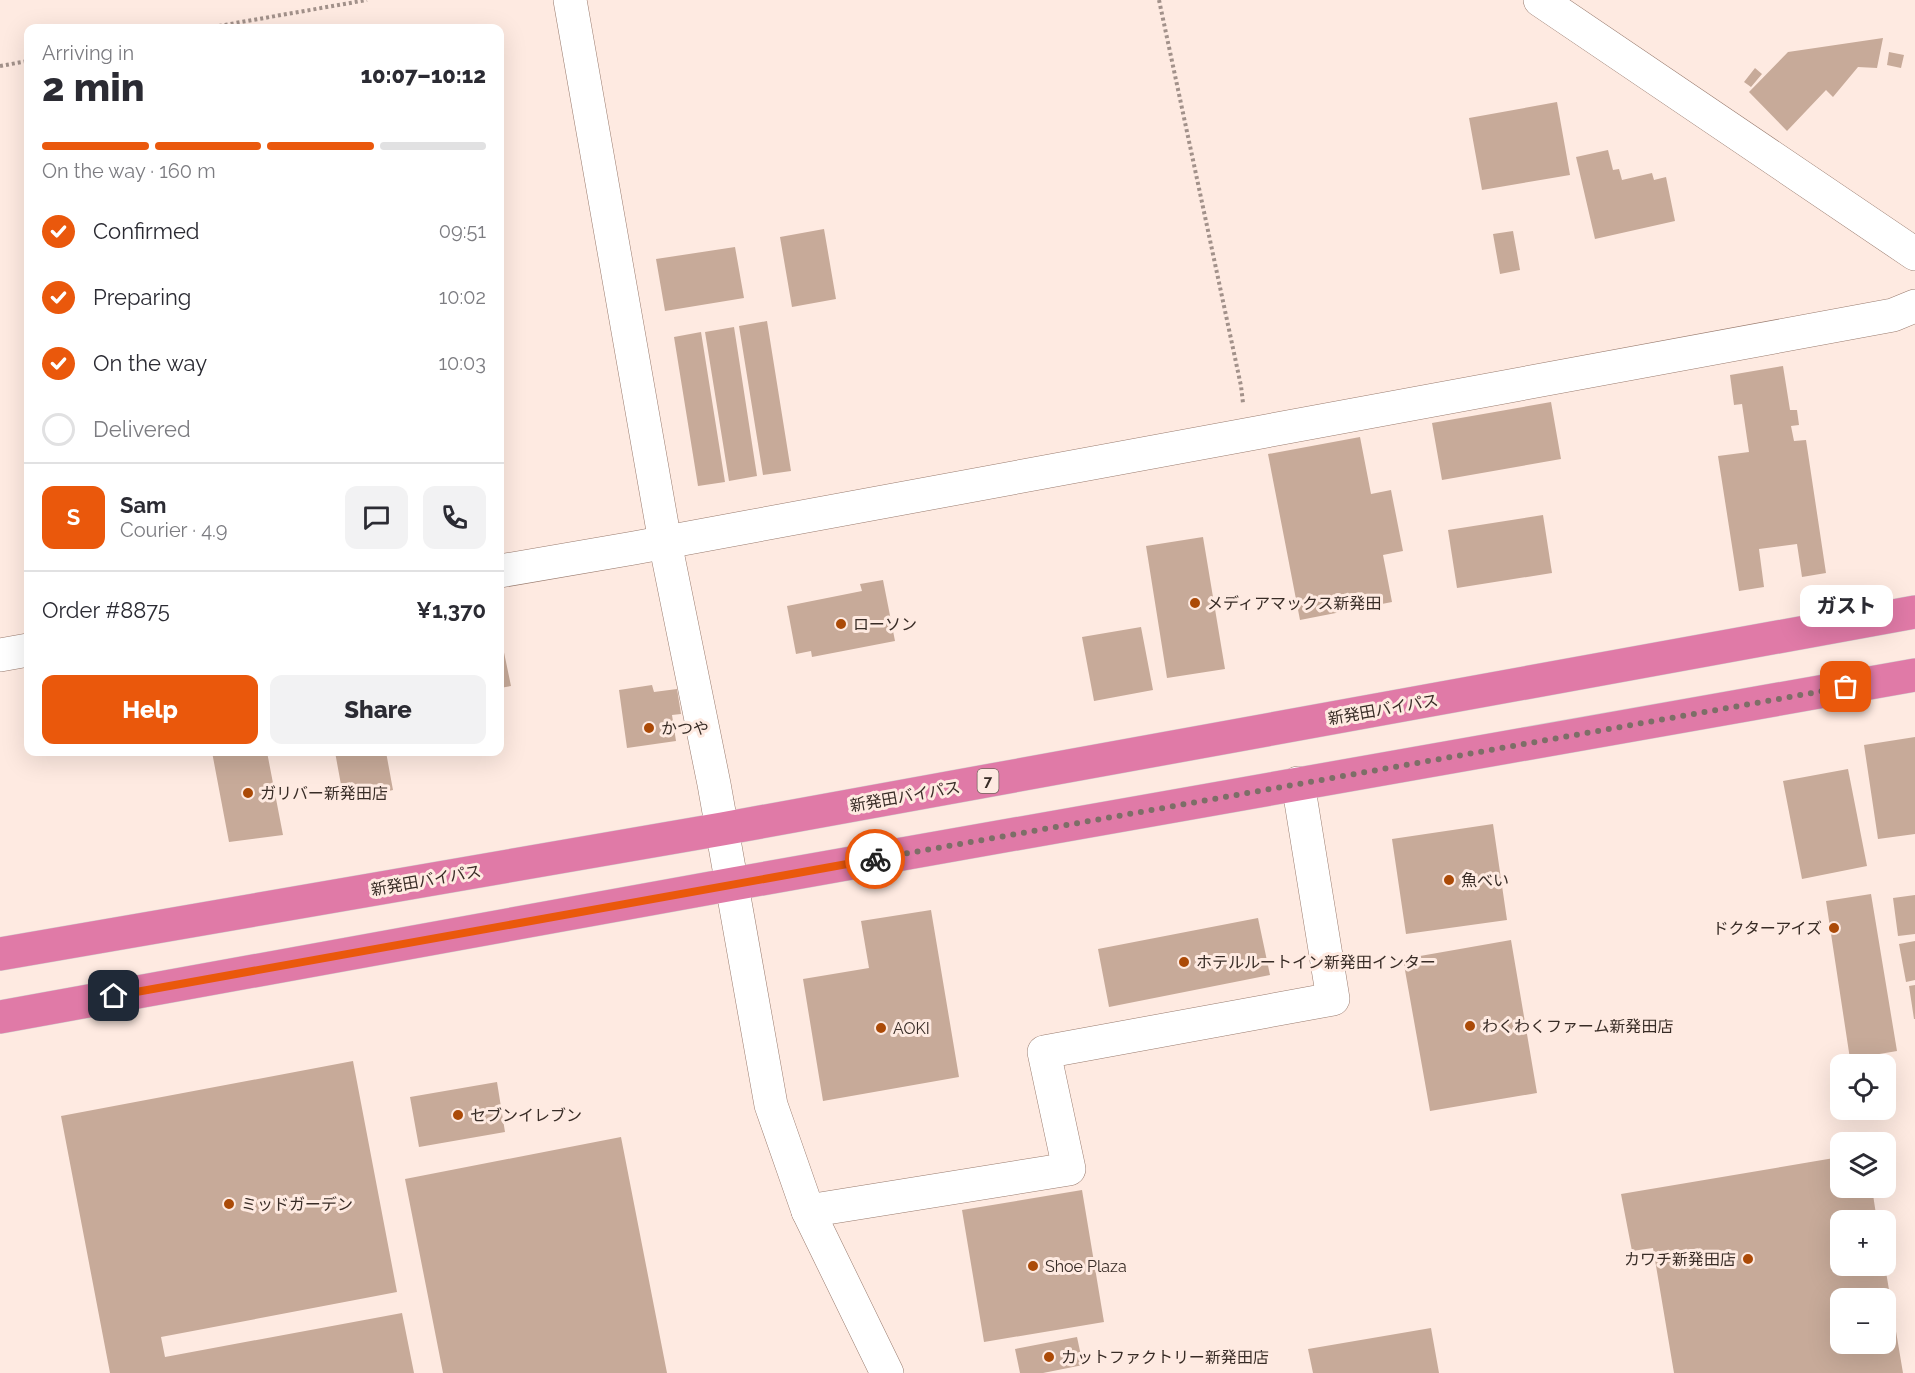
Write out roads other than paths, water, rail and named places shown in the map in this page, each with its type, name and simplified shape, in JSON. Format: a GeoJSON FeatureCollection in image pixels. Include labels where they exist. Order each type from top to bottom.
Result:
{"type":"FeatureCollection","features":[{"type":"Feature","properties":{"kind":"highway","name":"新発田バイパス"},"geometry":{"type":"LineString","coordinates":[[0,954],[722,830],[1915,612]]}},
{"type":"Feature","properties":{"kind":"highway"},"geometry":{"type":"LineString","coordinates":[[0,1017],[1298,783],[1915,675]]}},
{"type":"Feature","properties":{"kind":"highway","name":"7"},"geometry":{"type":"LineString","coordinates":[[0,948],[59,943]]}},
{"type":"Feature","properties":{"kind":"street"},"geometry":{"type":"LineString","coordinates":[[570,0],[665,542],[733,884],[771,1105],[808,1211],[887,1373]]}},
{"type":"Feature","properties":{"kind":"street"},"geometry":{"type":"LineString","coordinates":[[1540,0],[1915,254]]}},
{"type":"Feature","properties":{"kind":"street"},"geometry":{"type":"LineString","coordinates":[[504,570],[1881,318],[1915,306]]}},
{"type":"Feature","properties":{"kind":"street"},"geometry":{"type":"LineString","coordinates":[[0,655],[24,651]]}},
{"type":"Feature","properties":{"kind":"street"},"geometry":{"type":"LineString","coordinates":[[808,1211],[1069,1169],[1044,1052],[1333,999],[1298,783]]}},
{"type":"Feature","properties":{"kind":"place","name":"メディアマックス新発田"},"geometry":{"type":"Point","coordinates":[1195,603]}},
{"type":"Feature","properties":{"kind":"place","name":"ローソン"},"geometry":{"type":"Point","coordinates":[841,624]}},
{"type":"Feature","properties":{"kind":"place","name":"ガスト"},"geometry":{"type":"Point","coordinates":[1846,687]}},
{"type":"Feature","properties":{"kind":"place","name":"かつや"},"geometry":{"type":"Point","coordinates":[649,728]}},
{"type":"Feature","properties":{"kind":"place","name":"ガリバー新発田店"},"geometry":{"type":"Point","coordinates":[248,793]}},
{"type":"Feature","properties":{"kind":"place","name":"魚べい"},"geometry":{"type":"Point","coordinates":[1449,880]}},
{"type":"Feature","properties":{"kind":"place","name":"ドクターアイズ"},"geometry":{"type":"Point","coordinates":[1834,928]}},
{"type":"Feature","properties":{"kind":"place","name":"ホテルルートイン新発田インター"},"geometry":{"type":"Point","coordinates":[1184,962]}},
{"type":"Feature","properties":{"kind":"place","name":"わくわくファーム新発田店"},"geometry":{"type":"Point","coordinates":[1470,1026]}},
{"type":"Feature","properties":{"kind":"place","name":"AOKI"},"geometry":{"type":"Point","coordinates":[881,1028]}},
{"type":"Feature","properties":{"kind":"place","name":"セブンイレブン"},"geometry":{"type":"Point","coordinates":[458,1115]}},
{"type":"Feature","properties":{"kind":"place","name":"ミッドガーデン"},"geometry":{"type":"Point","coordinates":[229,1204]}},
{"type":"Feature","properties":{"kind":"place","name":"カワチ新発田店"},"geometry":{"type":"Point","coordinates":[1748,1259]}},
{"type":"Feature","properties":{"kind":"place","name":"Shoe Plaza"},"geometry":{"type":"Point","coordinates":[1033,1266]}},
{"type":"Feature","properties":{"kind":"place","name":"カットファクトリー新発田店"},"geometry":{"type":"Point","coordinates":[1049,1357]}}]}
